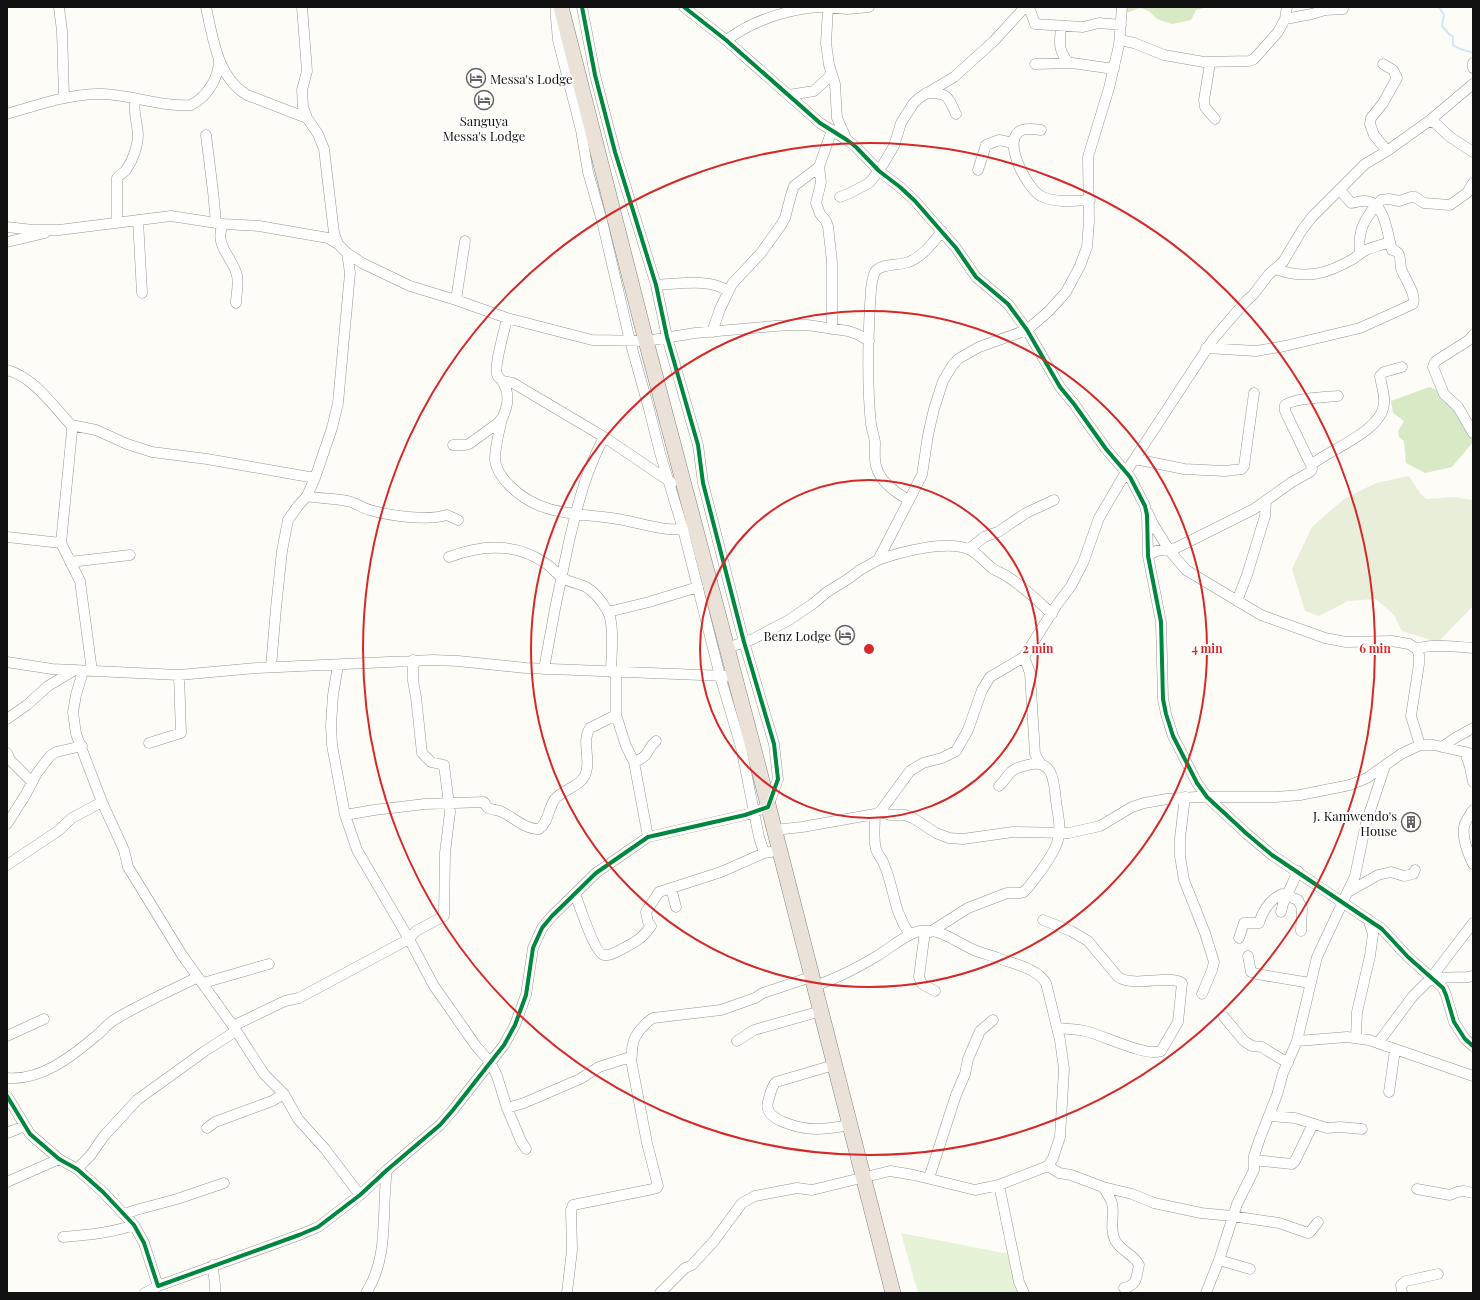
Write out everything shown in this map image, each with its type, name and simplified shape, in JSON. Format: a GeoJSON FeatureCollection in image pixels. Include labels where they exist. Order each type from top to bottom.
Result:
{"type":"FeatureCollection","features":[{"type":"Feature","properties":{"kind":"highway"},"geometry":{"type":"LineString","coordinates":[[561,7],[646,341],[686,491],[690,528],[727,648],[727,676],[761,810],[774,830],[772,852],[821,1011],[893,1293]]}},
{"type":"Feature","properties":{"kind":"street"},"geometry":{"type":"LineString","coordinates":[[59,7],[62,31],[64,98]]}},
{"type":"Feature","properties":{"kind":"street"},"geometry":{"type":"LineString","coordinates":[[7,114],[64,98],[103,94],[191,105],[199,101],[204,97],[216,77],[219,68],[219,60],[206,7]]}},
{"type":"Feature","properties":{"kind":"street"},"geometry":{"type":"LineString","coordinates":[[302,7],[308,71],[302,90],[303,107],[307,118],[318,134],[324,149],[334,234],[338,244]]}},
{"type":"Feature","properties":{"kind":"street"},"geometry":{"type":"LineString","coordinates":[[7,662],[52,669],[179,676],[271,667],[338,665],[413,660],[458,661],[526,668],[613,673],[727,676],[698,587],[690,528],[670,482],[660,453],[630,341],[602,222],[588,172],[581,130],[558,40],[556,7]]}},
{"type":"Feature","properties":{"kind":"street"},"geometry":{"type":"LineString","coordinates":[[575,894],[599,953],[604,955],[612,954],[638,941],[651,926],[648,922],[646,912],[659,892],[721,872],[772,852],[760,837],[761,810],[778,779],[774,744],[758,695],[703,483],[698,445],[667,337],[656,285],[620,166],[595,75],[582,7]]}},
{"type":"Feature","properties":{"kind":"street"},"geometry":{"type":"LineString","coordinates":[[684,7],[726,40],[820,123],[847,140],[879,171],[905,192],[942,231],[976,277],[1008,304],[1027,330],[1060,387],[1106,449],[1126,472],[1153,524],[1169,550],[1186,570],[1237,602],[1273,620],[1325,638],[1346,642],[1392,641],[1409,644],[1417,649],[1419,655],[1411,716],[1420,745]]}},
{"type":"Feature","properties":{"kind":"street"},"geometry":{"type":"LineString","coordinates":[[726,40],[754,23],[766,18],[808,8],[822,7],[848,9],[869,7]]}},
{"type":"Feature","properties":{"kind":"street"},"geometry":{"type":"LineString","coordinates":[[840,197],[868,183],[879,171],[894,146],[902,123],[912,104],[926,93],[954,78],[994,41],[1025,7]]}},
{"type":"Feature","properties":{"kind":"street"},"geometry":{"type":"LineString","coordinates":[[1029,7],[1035,24],[1083,27],[1099,23],[1121,25]]}},
{"type":"Feature","properties":{"kind":"street"},"geometry":{"type":"LineString","coordinates":[[878,560],[922,475],[928,435],[934,409],[943,381],[952,366],[958,359],[979,347],[1000,338],[1027,330],[1050,311],[1066,292],[1080,266],[1087,247],[1089,221],[1090,200],[1088,157],[1114,69],[1120,40],[1122,7]]}},
{"type":"Feature","properties":{"kind":"street"},"geometry":{"type":"LineString","coordinates":[[1120,40],[1134,43],[1164,55],[1210,63],[1223,61],[1249,61],[1254,59],[1278,32],[1285,19],[1287,7]]}},
{"type":"Feature","properties":{"kind":"street"},"geometry":{"type":"LineString","coordinates":[[828,8],[826,43],[831,75],[835,84],[837,118],[847,140]]}},
{"type":"Feature","properties":{"kind":"street"},"geometry":{"type":"LineString","coordinates":[[1285,19],[1325,10],[1343,9]]}},
{"type":"Feature","properties":{"kind":"street"},"geometry":{"type":"LineString","coordinates":[[1061,26],[1060,49],[1063,56],[1069,63]]}},
{"type":"Feature","properties":{"kind":"street"},"geometry":{"type":"LineString","coordinates":[[219,60],[233,85],[239,91],[307,118]]}},
{"type":"Feature","properties":{"kind":"street"},"geometry":{"type":"LineString","coordinates":[[1473,62],[1473,68]]}},
{"type":"Feature","properties":{"kind":"street"},"geometry":{"type":"LineString","coordinates":[[1035,64],[1069,63],[1114,69]]}},
{"type":"Feature","properties":{"kind":"street"},"geometry":{"type":"LineString","coordinates":[[1210,63],[1204,100],[1205,107],[1215,119]]}},
{"type":"Feature","properties":{"kind":"street"},"geometry":{"type":"LineString","coordinates":[[1383,64],[1393,70],[1397,78],[1383,103],[1371,118],[1370,124],[1374,136],[1387,151]]}},
{"type":"Feature","properties":{"kind":"street"},"geometry":{"type":"LineString","coordinates":[[790,95],[814,91],[831,75]]}},
{"type":"Feature","properties":{"kind":"street"},"geometry":{"type":"LineString","coordinates":[[910,935],[902,924],[888,876],[876,849],[877,813],[910,771],[923,763],[942,758],[956,751],[968,730],[982,690],[990,678],[1024,657],[1056,606],[1072,586],[1083,563],[1100,518],[1126,472],[1206,348],[1256,291],[1264,279],[1283,262],[1302,230],[1312,217],[1365,164],[1387,151],[1429,121],[1473,84]]}},
{"type":"Feature","properties":{"kind":"street"},"geometry":{"type":"LineString","coordinates":[[926,93],[944,94],[949,99],[956,114]]}},
{"type":"Feature","properties":{"kind":"street"},"geometry":{"type":"LineString","coordinates":[[117,223],[117,178],[125,172],[133,157],[138,136],[134,108],[135,99]]}},
{"type":"Feature","properties":{"kind":"street"},"geometry":{"type":"LineString","coordinates":[[1429,121],[1435,122],[1450,137],[1473,152]]}},
{"type":"Feature","properties":{"kind":"street"},"geometry":{"type":"LineString","coordinates":[[832,130],[819,167],[821,182],[816,203],[820,214],[828,226],[832,262],[832,329]]}},
{"type":"Feature","properties":{"kind":"street"},"geometry":{"type":"LineString","coordinates":[[1041,130],[1021,130],[1015,136],[1015,153],[1020,168],[1027,181],[1042,197],[1055,200],[1090,200]]}},
{"type":"Feature","properties":{"kind":"street"},"geometry":{"type":"LineString","coordinates":[[206,135],[220,230],[219,236],[221,244],[237,273],[236,303]]}},
{"type":"Feature","properties":{"kind":"street"},"geometry":{"type":"LineString","coordinates":[[978,170],[986,146],[1000,140],[1014,143]]}},
{"type":"Feature","properties":{"kind":"street"},"geometry":{"type":"LineString","coordinates":[[712,332],[728,291],[737,278],[761,253],[785,218],[794,186],[819,167]]}},
{"type":"Feature","properties":{"kind":"street"},"geometry":{"type":"LineString","coordinates":[[1360,254],[1360,233],[1364,222],[1381,200],[1390,199],[1399,201],[1415,197],[1424,203],[1450,205],[1466,192],[1473,183]]}},
{"type":"Feature","properties":{"kind":"street"},"geometry":{"type":"LineString","coordinates":[[1206,348],[1256,351],[1286,346],[1360,328],[1413,304],[1413,297],[1407,280],[1403,275],[1399,254],[1392,250],[1384,217],[1375,206],[1369,202],[1362,200],[1355,203],[1350,203],[1340,190]]}},
{"type":"Feature","properties":{"kind":"street"},"geometry":{"type":"LineString","coordinates":[[7,242],[59,230],[170,216],[219,223],[260,226],[328,238],[338,244],[346,253],[362,264],[405,284],[507,318],[592,340],[646,341],[667,337],[775,326],[807,326],[857,334],[869,341]]}},
{"type":"Feature","properties":{"kind":"street"},"geometry":{"type":"LineString","coordinates":[[138,220],[142,293]]}},
{"type":"Feature","properties":{"kind":"street"},"geometry":{"type":"LineString","coordinates":[[7,227],[33,230],[59,230]]}},
{"type":"Feature","properties":{"kind":"street"},"geometry":{"type":"LineString","coordinates":[[909,500],[898,494],[890,487],[876,466],[875,443],[871,425],[869,341],[871,286],[877,269],[902,264],[922,254],[942,231]]}},
{"type":"Feature","properties":{"kind":"street"},"geometry":{"type":"LineString","coordinates":[[456,300],[465,240]]}},
{"type":"Feature","properties":{"kind":"street"},"geometry":{"type":"LineString","coordinates":[[1276,269],[1286,273],[1314,275],[1326,272],[1367,250],[1390,242]]}},
{"type":"Feature","properties":{"kind":"street"},"geometry":{"type":"LineString","coordinates":[[271,667],[285,531],[288,520],[307,496],[315,478],[332,428],[338,403],[350,273],[346,253]]}},
{"type":"Feature","properties":{"kind":"street"},"geometry":{"type":"LineString","coordinates":[[656,285],[705,283],[718,285],[728,291]]}},
{"type":"Feature","properties":{"kind":"street"},"geometry":{"type":"LineString","coordinates":[[453,445],[469,444],[498,423],[506,411],[506,388],[497,375],[496,366],[507,318]]}},
{"type":"Feature","properties":{"kind":"street"},"geometry":{"type":"LineString","coordinates":[[1473,335],[1469,340],[1436,361],[1433,367],[1444,394],[1458,407],[1473,433]]}},
{"type":"Feature","properties":{"kind":"street"},"geometry":{"type":"LineString","coordinates":[[1311,465],[1355,438],[1378,420],[1384,404],[1380,376],[1384,372],[1402,367]]}},
{"type":"Feature","properties":{"kind":"street"},"geometry":{"type":"LineString","coordinates":[[7,370],[19,375],[40,391],[71,425],[72,430],[62,543],[80,581],[83,671],[73,712],[76,734],[82,746],[102,802],[124,850],[128,867],[182,956],[234,1028],[264,1074],[284,1094],[298,1118],[325,1149],[360,1195]]}},
{"type":"Feature","properties":{"kind":"street"},"geometry":{"type":"LineString","coordinates":[[502,381],[514,384],[604,437],[670,482],[686,491]]}},
{"type":"Feature","properties":{"kind":"street"},"geometry":{"type":"LineString","coordinates":[[1135,459],[1184,469],[1225,471],[1242,469],[1244,466],[1254,393]]}},
{"type":"Feature","properties":{"kind":"street"},"geometry":{"type":"LineString","coordinates":[[1148,556],[1162,549],[1169,550],[1176,548],[1266,501],[1292,482],[1310,472],[1312,469],[1311,465],[1285,411],[1285,405],[1311,398],[1338,396]]}},
{"type":"Feature","properties":{"kind":"street"},"geometry":{"type":"LineString","coordinates":[[503,417],[495,453],[495,463],[504,480],[517,494],[530,502],[555,512],[613,518],[662,528],[690,528]]}},
{"type":"Feature","properties":{"kind":"street"},"geometry":{"type":"LineString","coordinates":[[71,425],[96,430],[127,444],[152,452],[315,478]]}},
{"type":"Feature","properties":{"kind":"street"},"geometry":{"type":"LineString","coordinates":[[544,669],[561,577],[575,515],[588,470],[604,437]]}},
{"type":"Feature","properties":{"kind":"street"},"geometry":{"type":"LineString","coordinates":[[307,496],[319,499],[348,501],[370,511],[406,517],[439,517],[447,515],[458,520]]}},
{"type":"Feature","properties":{"kind":"street"},"geometry":{"type":"LineString","coordinates":[[969,549],[984,537],[998,532],[1026,513],[1054,500]]}},
{"type":"Feature","properties":{"kind":"street"},"geometry":{"type":"LineString","coordinates":[[1237,602],[1265,516],[1266,501]]}},
{"type":"Feature","properties":{"kind":"street"},"geometry":{"type":"LineString","coordinates":[[1145,506],[1148,556],[1161,622],[1163,688],[1166,714],[1180,752],[1197,783],[1207,797],[1258,844],[1382,929],[1408,957],[1443,988],[1454,1022],[1465,1039],[1473,1046]]}},
{"type":"Feature","properties":{"kind":"street"},"geometry":{"type":"LineString","coordinates":[[7,537],[62,543]]}},
{"type":"Feature","properties":{"kind":"street"},"geometry":{"type":"LineString","coordinates":[[727,648],[744,642],[789,620],[827,592],[878,560],[890,555],[925,548],[950,546],[969,549],[992,569],[1008,576],[1029,592],[1052,614]]}},
{"type":"Feature","properties":{"kind":"street"},"geometry":{"type":"LineString","coordinates":[[449,557],[467,550],[484,548],[517,550],[545,563],[569,582],[586,587],[594,594],[608,612],[611,621],[616,715],[626,746],[634,762],[648,837]]}},
{"type":"Feature","properties":{"kind":"street"},"geometry":{"type":"LineString","coordinates":[[70,562],[130,555]]}},
{"type":"Feature","properties":{"kind":"street"},"geometry":{"type":"LineString","coordinates":[[608,612],[649,602],[698,587]]}},
{"type":"Feature","properties":{"kind":"street"},"geometry":{"type":"LineString","coordinates":[[1417,649],[1422,646],[1473,648]]}},
{"type":"Feature","properties":{"kind":"street"},"geometry":{"type":"LineString","coordinates":[[1024,657],[1030,673],[1035,754],[1040,764]]}},
{"type":"Feature","properties":{"kind":"street"},"geometry":{"type":"LineString","coordinates":[[77,1169],[90,1156],[104,1136],[137,1100],[234,1028],[285,1001],[299,998],[409,939],[416,931],[444,916],[445,853],[450,812],[449,803],[444,765],[431,762],[422,752],[413,681],[413,660]]}},
{"type":"Feature","properties":{"kind":"street"},"geometry":{"type":"LineString","coordinates":[[338,665],[333,695],[331,725],[332,745],[345,815],[358,850],[434,986],[476,1046],[490,1062],[497,1076],[507,1108],[520,1141],[526,1149]]}},
{"type":"Feature","properties":{"kind":"street"},"geometry":{"type":"LineString","coordinates":[[7,720],[27,705],[48,686],[83,671]]}},
{"type":"Feature","properties":{"kind":"street"},"geometry":{"type":"LineString","coordinates":[[149,743],[181,733],[179,676]]}},
{"type":"Feature","properties":{"kind":"street"},"geometry":{"type":"LineString","coordinates":[[345,815],[425,804],[484,802],[487,807],[493,810],[500,810],[526,826],[539,829],[545,822],[555,798],[579,784],[585,775],[587,768],[586,735],[590,728],[616,715]]}},
{"type":"Feature","properties":{"kind":"street"},"geometry":{"type":"LineString","coordinates":[[1442,747],[1473,728]]}},
{"type":"Feature","properties":{"kind":"street"},"geometry":{"type":"LineString","coordinates":[[634,762],[644,759],[652,744],[656,740]]}},
{"type":"Feature","properties":{"kind":"street"},"geometry":{"type":"LineString","coordinates":[[774,830],[877,813],[905,815],[913,818],[936,833],[949,838],[963,840],[1014,832],[1060,834],[1100,826],[1132,807],[1144,803],[1185,797],[1276,796],[1318,792],[1355,784],[1367,778],[1401,754],[1420,745],[1442,747],[1469,753],[1473,782]]}},
{"type":"Feature","properties":{"kind":"street"},"geometry":{"type":"LineString","coordinates":[[7,824],[36,773],[53,754],[82,746]]}},
{"type":"Feature","properties":{"kind":"street"},"geometry":{"type":"LineString","coordinates":[[7,753],[10,760],[32,782]]}},
{"type":"Feature","properties":{"kind":"street"},"geometry":{"type":"LineString","coordinates":[[927,931],[968,908],[996,899],[1007,893],[1024,892],[1053,853],[1060,834],[1052,774],[1047,767],[1040,764],[1030,764],[1016,769],[1011,772],[1005,781],[999,786]]}},
{"type":"Feature","properties":{"kind":"street"},"geometry":{"type":"LineString","coordinates":[[1208,1292],[1220,1260],[1232,1216],[1254,1170],[1254,1160],[1260,1138],[1296,1041],[1317,957],[1355,876],[1366,824],[1385,766]]}},
{"type":"Feature","properties":{"kind":"street"},"geometry":{"type":"LineString","coordinates":[[1185,797],[1180,838],[1180,856],[1184,880],[1205,933],[1214,962],[1202,994]]}},
{"type":"Feature","properties":{"kind":"street"},"geometry":{"type":"LineString","coordinates":[[7,865],[58,831],[72,818],[102,802]]}},
{"type":"Feature","properties":{"kind":"street"},"geometry":{"type":"LineString","coordinates":[[145,1293],[158,1286],[299,1235],[318,1226],[360,1195],[386,1170],[440,1125],[504,1045],[515,1025],[526,995],[533,948],[542,928],[552,916],[596,873],[648,837],[761,810]]}},
{"type":"Feature","properties":{"kind":"street"},"geometry":{"type":"LineString","coordinates":[[1473,810],[1466,820],[1464,827],[1466,848],[1473,864]]}},
{"type":"Feature","properties":{"kind":"street"},"geometry":{"type":"LineString","coordinates":[[1348,892],[1378,875],[1391,872],[1404,876],[1412,874],[1415,870]]}},
{"type":"Feature","properties":{"kind":"street"},"geometry":{"type":"LineString","coordinates":[[1282,912],[1287,895],[1298,871]]}},
{"type":"Feature","properties":{"kind":"street"},"geometry":{"type":"LineString","coordinates":[[671,888],[676,907]]}},
{"type":"Feature","properties":{"kind":"street"},"geometry":{"type":"LineString","coordinates":[[1239,938],[1244,923],[1259,923],[1263,911],[1274,897],[1282,894],[1298,900],[1302,908],[1301,931]]}},
{"type":"Feature","properties":{"kind":"street"},"geometry":{"type":"LineString","coordinates":[[1356,1038],[1358,1012],[1370,956],[1373,934],[1368,919]]}},
{"type":"Feature","properties":{"kind":"street"},"geometry":{"type":"LineString","coordinates":[[1043,920],[1071,931],[1088,941],[1122,980],[1176,980],[1182,983],[1178,1022],[1161,1051],[1156,1053],[1085,1030],[1057,1028]]}},
{"type":"Feature","properties":{"kind":"street"},"geometry":{"type":"LineString","coordinates":[[1378,1043],[1413,996],[1431,978],[1473,923]]}},
{"type":"Feature","properties":{"kind":"street"},"geometry":{"type":"LineString","coordinates":[[927,931],[919,977],[922,984],[935,991]]}},
{"type":"Feature","properties":{"kind":"street"},"geometry":{"type":"LineString","coordinates":[[567,1293],[572,1250],[571,1210],[573,1205],[657,1188],[658,1186],[647,1143],[631,1060],[633,1054],[632,1043],[645,1022],[653,1018],[721,1010],[755,998],[763,993],[812,982],[827,982],[849,972],[916,932],[927,931],[946,936],[974,950],[1031,971],[1043,979],[1048,991],[1050,1005],[1063,1053],[1064,1069],[1061,1128],[1058,1146],[1048,1166],[999,1185],[975,1190],[929,1178],[890,1171],[812,1190],[796,1188],[755,1196],[747,1200],[739,1207],[722,1231],[692,1266],[685,1268],[660,1293]]}},
{"type":"Feature","properties":{"kind":"street"},"geometry":{"type":"LineString","coordinates":[[1248,956],[1251,972],[1310,983]]}},
{"type":"Feature","properties":{"kind":"street"},"geometry":{"type":"LineString","coordinates":[[7,1078],[33,1075],[52,1068],[97,1035],[105,1025],[128,1011],[200,980],[269,964]]}},
{"type":"Feature","properties":{"kind":"street"},"geometry":{"type":"LineString","coordinates":[[1431,978],[1473,976]]}},
{"type":"Feature","properties":{"kind":"street"},"geometry":{"type":"LineString","coordinates":[[737,1041],[754,1030],[821,1011]]}},
{"type":"Feature","properties":{"kind":"street"},"geometry":{"type":"LineString","coordinates":[[1224,1016],[1244,1041],[1252,1046],[1268,1051],[1288,1063]]}},
{"type":"Feature","properties":{"kind":"street"},"geometry":{"type":"LineString","coordinates":[[7,1036],[44,1019]]}},
{"type":"Feature","properties":{"kind":"street"},"geometry":{"type":"LineString","coordinates":[[929,1178],[956,1095],[965,1074],[968,1059],[980,1031],[992,1020]]}},
{"type":"Feature","properties":{"kind":"street"},"geometry":{"type":"LineString","coordinates":[[1296,1041],[1334,1037],[1356,1038],[1378,1043],[1473,1076]]}},
{"type":"Feature","properties":{"kind":"street"},"geometry":{"type":"LineString","coordinates":[[1389,1092],[1395,1050]]}},
{"type":"Feature","properties":{"kind":"street"},"geometry":{"type":"LineString","coordinates":[[507,1108],[524,1104],[580,1079],[599,1067],[627,1058],[631,1060]]}},
{"type":"Feature","properties":{"kind":"street"},"geometry":{"type":"LineString","coordinates":[[834,1064],[776,1082],[773,1086],[767,1105],[767,1110],[774,1117],[784,1123],[797,1126],[815,1129],[850,1125]]}},
{"type":"Feature","properties":{"kind":"street"},"geometry":{"type":"LineString","coordinates":[[207,1128],[215,1122],[272,1101],[284,1094]]}},
{"type":"Feature","properties":{"kind":"street"},"geometry":{"type":"LineString","coordinates":[[7,1096],[30,1134],[59,1159],[77,1169],[125,1214],[134,1225],[144,1243],[158,1286]]}},
{"type":"Feature","properties":{"kind":"street"},"geometry":{"type":"LineString","coordinates":[[1269,1116],[1295,1118],[1327,1128],[1340,1127],[1362,1129]]}},
{"type":"Feature","properties":{"kind":"street"},"geometry":{"type":"LineString","coordinates":[[1254,1160],[1292,1164],[1295,1161],[1313,1124]]}},
{"type":"Feature","properties":{"kind":"street"},"geometry":{"type":"LineString","coordinates":[[7,1133],[25,1126]]}},
{"type":"Feature","properties":{"kind":"street"},"geometry":{"type":"LineString","coordinates":[[7,1182],[59,1159]]}},
{"type":"Feature","properties":{"kind":"street"},"geometry":{"type":"LineString","coordinates":[[1048,1166],[1059,1173],[1071,1175],[1103,1187],[1132,1194],[1169,1207],[1278,1223],[1308,1233],[1318,1222]]}},
{"type":"Feature","properties":{"kind":"street"},"geometry":{"type":"LineString","coordinates":[[366,1293],[376,1274],[381,1254],[386,1170]]}},
{"type":"Feature","properties":{"kind":"street"},"geometry":{"type":"LineString","coordinates":[[125,1214],[177,1199],[224,1182]]}},
{"type":"Feature","properties":{"kind":"street"},"geometry":{"type":"LineString","coordinates":[[999,1185],[1019,1282],[1024,1293]]}},
{"type":"Feature","properties":{"kind":"street"},"geometry":{"type":"LineString","coordinates":[[1103,1187],[1112,1205],[1112,1227],[1114,1240],[1135,1259],[1139,1265],[1134,1284],[1131,1287],[1124,1288]]}},
{"type":"Feature","properties":{"kind":"street"},"geometry":{"type":"LineString","coordinates":[[1417,1189],[1450,1195],[1464,1191],[1473,1193]]}},
{"type":"Feature","properties":{"kind":"street"},"geometry":{"type":"LineString","coordinates":[[63,1238],[98,1234],[134,1225]]}},
{"type":"Feature","properties":{"kind":"street"},"geometry":{"type":"LineString","coordinates":[[1220,1260],[1250,1269]]}},
{"type":"Feature","properties":{"kind":"street"},"geometry":{"type":"LineString","coordinates":[[214,1265],[213,1274],[216,1285],[215,1293]]}},
{"type":"Feature","properties":{"kind":"street"},"geometry":{"type":"LineString","coordinates":[[1402,1293],[1402,1285],[1406,1281],[1438,1274]]}},
{"type":"Feature","properties":{"kind":"green space"},"geometry":{"type":"Polygon","coordinates":[[[1126,7],[1208,7],[1196,10],[1191,20],[1172,24],[1157,19],[1149,11],[1140,8],[1126,13],[1126,7]]]}},
{"type":"Feature","properties":{"kind":"green space"},"geometry":{"type":"Polygon","coordinates":[[[1429,387],[1443,395],[1455,408],[1473,438],[1473,442],[1452,467],[1425,473],[1406,463],[1404,441],[1399,437],[1398,431],[1404,421],[1393,413],[1391,401],[1429,387]]]}},
{"type":"Feature","properties":{"kind":"green space"},"geometry":{"type":"Polygon","coordinates":[[[1409,476],[1420,493],[1426,499],[1454,497],[1473,500],[1473,606],[1438,642],[1402,631],[1394,615],[1376,599],[1348,601],[1319,616],[1305,611],[1292,569],[1312,527],[1344,499],[1376,483],[1409,476]]]}},
{"type":"Feature","properties":{"kind":"green space"},"geometry":{"type":"Polygon","coordinates":[[[901,1233],[1009,1254],[1019,1293],[918,1293],[901,1233]]]}},
{"type":"Feature","properties":{"kind":"waterway"},"geometry":{"type":"LineString","coordinates":[[1439,7],[1444,15],[1442,26],[1450,35],[1453,36],[1453,45],[1473,53]]}},
{"type":"Feature","properties":{"kind":"cycle path"},"geometry":{"type":"LineString","coordinates":[[7,1096],[30,1134],[59,1159],[77,1169],[103,1192],[134,1225],[144,1243],[158,1286],[299,1235],[318,1227],[360,1195],[440,1125],[453,1110],[504,1045],[515,1025],[526,995],[533,948],[542,928],[552,916],[596,873],[648,837],[745,815],[768,807],[778,779],[774,744],[744,642],[703,483],[698,445],[667,337],[656,285],[615,152],[595,75],[582,7]]}},
{"type":"Feature","properties":{"kind":"cycle path"},"geometry":{"type":"LineString","coordinates":[[684,7],[726,40],[820,123],[856,147],[879,171],[900,187],[915,201],[956,248],[976,277],[1008,304],[1027,330],[1060,387],[1106,449],[1130,477],[1145,506],[1147,515],[1148,556],[1161,622],[1163,699],[1173,736],[1197,783],[1207,797],[1272,855],[1382,929],[1408,957],[1443,988],[1454,1022],[1465,1039],[1473,1046]]}},
{"type":"Feature","properties":{"kind":"place","name":"Messa's Lodge"},"geometry":{"type":"Point","coordinates":[476,78]}},
{"type":"Feature","properties":{"kind":"place","name":"Sanguya Messa's Lodge"},"geometry":{"type":"Point","coordinates":[484,100]}},
{"type":"Feature","properties":{"kind":"place","name":"Benz Lodge"},"geometry":{"type":"Point","coordinates":[845,635]}},
{"type":"Feature","properties":{"kind":"place","name":"J. Kamwendo's House"},"geometry":{"type":"Point","coordinates":[1411,822]}}]}
